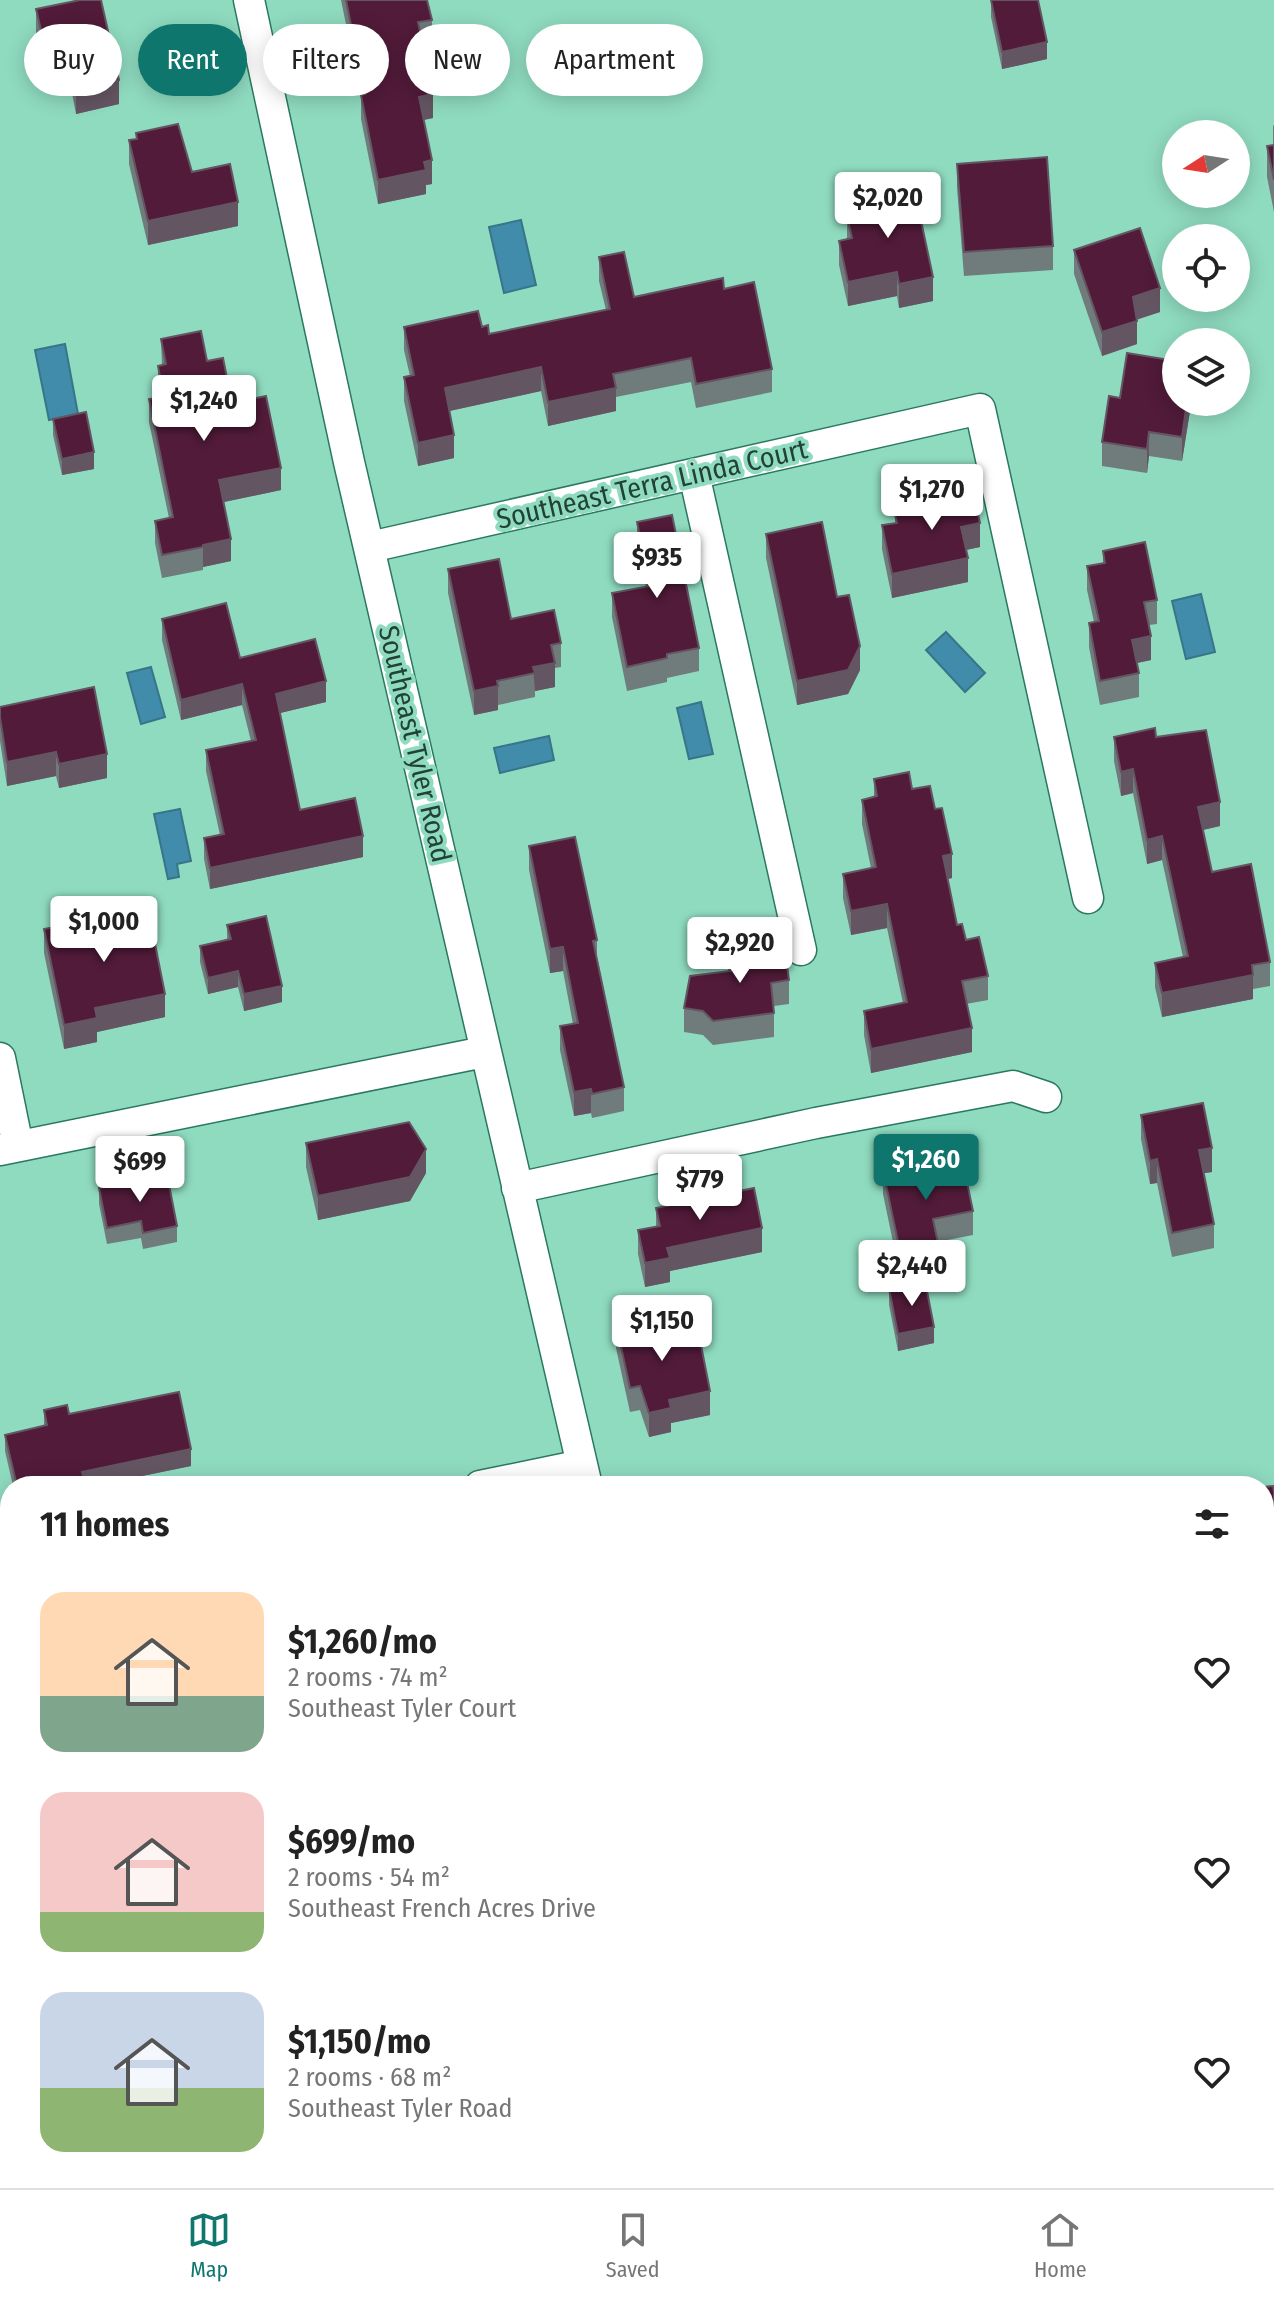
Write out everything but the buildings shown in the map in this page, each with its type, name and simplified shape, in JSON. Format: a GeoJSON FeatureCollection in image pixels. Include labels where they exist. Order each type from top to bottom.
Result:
{"type":"FeatureCollection","features":[{"type":"Feature","properties":{"kind":"street","name":"Southeast Tyler Road"},"geometry":{"type":"LineString","coordinates":[[249,0],[349,462],[584,1475]]}},
{"type":"Feature","properties":{"kind":"street","name":"Southeast Terra Linda Court"},"geometry":{"type":"LineString","coordinates":[[370,547],[980,409],[1088,898]]}},
{"type":"Feature","properties":{"kind":"street"},"geometry":{"type":"LineString","coordinates":[[694,474],[801,950]]}},
{"type":"Feature","properties":{"kind":"street"},"geometry":{"type":"LineString","coordinates":[[0,1058],[9,1148],[484,1052]]}},
{"type":"Feature","properties":{"kind":"street"},"geometry":{"type":"LineString","coordinates":[[517,1188],[816,1123],[1013,1086],[1046,1097]]}},
{"type":"Feature","properties":{"kind":"water"},"geometry":{"type":"Polygon","coordinates":[[[521,220],[536,285],[504,293],[489,227],[521,220]]]}},
{"type":"Feature","properties":{"kind":"water"},"geometry":{"type":"Polygon","coordinates":[[[65,344],[78,414],[49,420],[35,350],[65,344]]]}},
{"type":"Feature","properties":{"kind":"water"},"geometry":{"type":"Polygon","coordinates":[[[1201,594],[1215,652],[1186,659],[1172,601],[1201,594]]]}},
{"type":"Feature","properties":{"kind":"water"},"geometry":{"type":"Polygon","coordinates":[[[946,632],[985,673],[965,692],[926,650],[946,632]]]}},
{"type":"Feature","properties":{"kind":"water"},"geometry":{"type":"Polygon","coordinates":[[[151,667],[165,717],[141,724],[127,673],[151,667]]]}},
{"type":"Feature","properties":{"kind":"water"},"geometry":{"type":"Polygon","coordinates":[[[701,702],[713,754],[689,759],[677,708],[701,702]]]}},
{"type":"Feature","properties":{"kind":"water"},"geometry":{"type":"Polygon","coordinates":[[[549,736],[554,760],[500,773],[494,748],[549,736]]]}},
{"type":"Feature","properties":{"kind":"water"},"geometry":{"type":"Polygon","coordinates":[[[180,809],[191,861],[177,864],[179,877],[168,879],[154,814],[180,809]]]}}]}
